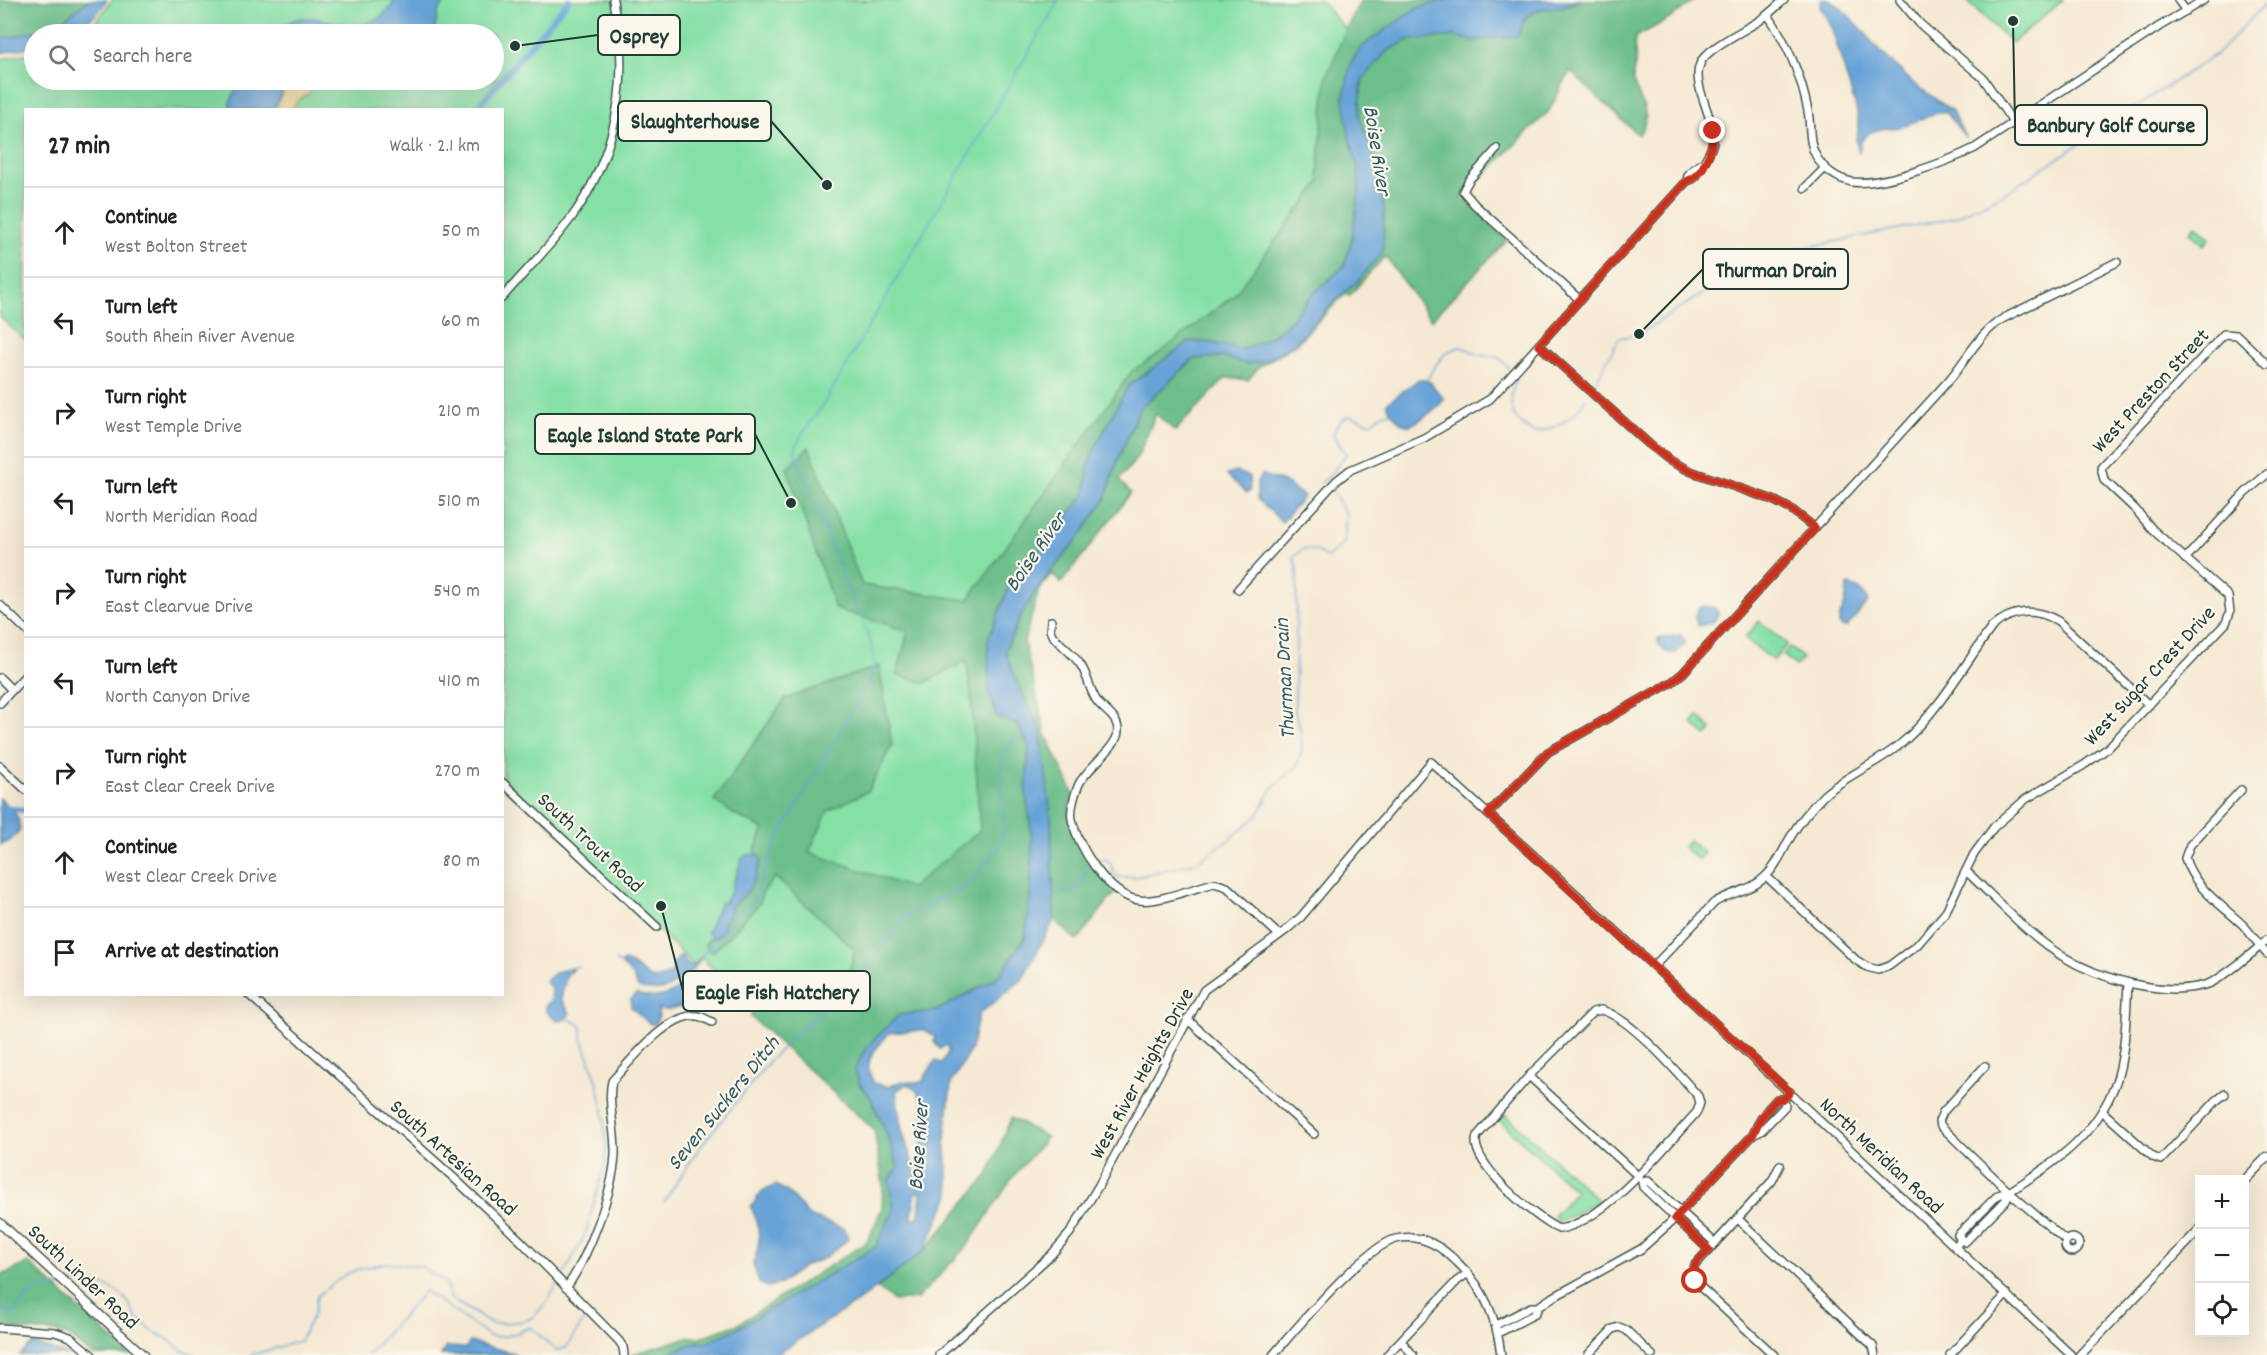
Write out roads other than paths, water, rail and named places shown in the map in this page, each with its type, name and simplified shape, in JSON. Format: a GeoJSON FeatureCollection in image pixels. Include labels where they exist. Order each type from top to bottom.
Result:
{"type":"FeatureCollection","features":[{"type":"Feature","properties":{"kind":"main road"},"geometry":{"type":"LineString","coordinates":[[2249,1176],[2267,1157]]}},
{"type":"Feature","properties":{"kind":"main road","name":"South Linder Road"},"geometry":{"type":"LineString","coordinates":[[0,1223],[140,1354]]}},
{"type":"Feature","properties":{"kind":"main road"},"geometry":{"type":"LineString","coordinates":[[2080,1355],[2195,1233]]}},
{"type":"Feature","properties":{"kind":"main road"},"geometry":{"type":"LineString","coordinates":[[2092,1344],[2094,1355]]}},
{"type":"Feature","properties":{"kind":"street"},"geometry":{"type":"LineString","coordinates":[[504,296],[574,214],[604,158],[615,119],[621,81],[621,47],[613,0]]}},
{"type":"Feature","properties":{"kind":"street"},"geometry":{"type":"LineString","coordinates":[[1238,589],[1345,473],[1366,461],[1424,438],[1490,399],[1687,181],[1687,176],[1703,164],[1712,148],[1713,131],[1699,81],[1700,63],[1709,53],[1768,15],[1784,0]]}},
{"type":"Feature","properties":{"kind":"street"},"geometry":{"type":"LineString","coordinates":[[1900,0],[1920,24],[1983,78],[2014,124]]}},
{"type":"Feature","properties":{"kind":"street"},"geometry":{"type":"LineString","coordinates":[[2178,0],[2186,11]]}},
{"type":"Feature","properties":{"kind":"street"},"geometry":{"type":"LineString","coordinates":[[1768,15],[1792,57],[1808,112],[1811,143],[1816,156],[1825,168],[1838,177],[1852,182],[1864,182],[1893,177],[1948,161],[1975,148],[2204,0]]}},
{"type":"Feature","properties":{"kind":"street"},"geometry":{"type":"LineString","coordinates":[[1497,149],[1469,180],[1463,191],[1475,205],[1580,300]]}},
{"type":"Feature","properties":{"kind":"street"},"geometry":{"type":"LineString","coordinates":[[1805,188],[1825,168]]}},
{"type":"Feature","properties":{"kind":"street"},"geometry":{"type":"LineString","coordinates":[[1488,814],[1548,752],[1672,682],[1683,673],[1952,377],[1972,347],[1989,328],[2004,318],[2117,262]]}},
{"type":"Feature","properties":{"kind":"street","name":"West Preston Street"},"geometry":{"type":"LineString","coordinates":[[2185,559],[2104,480],[2101,472],[2103,463],[2220,336],[2236,335],[2267,364]]}},
{"type":"Feature","properties":{"kind":"street"},"geometry":{"type":"LineString","coordinates":[[1539,345],[1670,461],[1690,471],[1773,500],[1792,510],[1815,528]]}},
{"type":"Feature","properties":{"kind":"street"},"geometry":{"type":"LineString","coordinates":[[2185,559],[2245,494],[2267,474]]}},
{"type":"Feature","properties":{"kind":"street","name":"West Sugar Crest Drive"},"geometry":{"type":"LineString","coordinates":[[1766,876],[1862,965],[1878,970],[1889,966],[1917,945],[1945,913],[1983,840],[2006,815],[2026,799],[2099,755],[2116,740],[2226,623],[2230,612],[2228,596],[2185,559]]}},
{"type":"Feature","properties":{"kind":"street"},"geometry":{"type":"LineString","coordinates":[[0,605],[24,628]]}},
{"type":"Feature","properties":{"kind":"street"},"geometry":{"type":"LineString","coordinates":[[1654,966],[1714,903],[1725,896],[1752,886],[1766,876],[1795,829],[1832,789],[1886,755],[1908,738],[1924,721],[1992,627],[2002,619],[2019,612],[2041,613],[2058,621],[2149,705]]}},
{"type":"Feature","properties":{"kind":"street"},"geometry":{"type":"LineString","coordinates":[[1051,621],[1052,635],[1080,663],[1095,699],[1112,717],[1119,729],[1117,737],[1108,750],[1091,767],[1079,784],[1072,817],[1076,832],[1106,881],[1127,897],[1139,900],[1152,900],[1214,883],[1227,886],[1280,935]]}},
{"type":"Feature","properties":{"kind":"street"},"geometry":{"type":"LineString","coordinates":[[0,703],[24,677]]}},
{"type":"Feature","properties":{"kind":"street"},"geometry":{"type":"LineString","coordinates":[[0,678],[12,690]]}},
{"type":"Feature","properties":{"kind":"street","name":"North Meridian Road"},"geometry":{"type":"LineString","coordinates":[[1431,762],[1790,1092],[1959,1243],[2007,1294],[2071,1355]]}},
{"type":"Feature","properties":{"kind":"street","name":"West River Heights Drive"},"geometry":{"type":"LineString","coordinates":[[939,1355],[1051,1255],[1070,1233],[1099,1185],[1204,990],[1280,935],[1301,916],[1431,762]]}},
{"type":"Feature","properties":{"kind":"street"},"geometry":{"type":"LineString","coordinates":[[0,766],[24,788]]}},
{"type":"Feature","properties":{"kind":"street","name":"South Trout Road"},"geometry":{"type":"LineString","coordinates":[[504,784],[657,927]]}},
{"type":"Feature","properties":{"kind":"street"},"geometry":{"type":"LineString","coordinates":[[2241,790],[2190,845],[2186,858],[2193,877],[2245,927],[2267,954]]}},
{"type":"Feature","properties":{"kind":"street"},"geometry":{"type":"LineString","coordinates":[[1966,871],[2056,951],[2081,965],[2128,983],[2165,990],[2186,989],[2210,983],[2267,940]]}},
{"type":"Feature","properties":{"kind":"street"},"geometry":{"type":"LineString","coordinates":[[1959,1243],[1965,1242],[2006,1200],[2009,1192],[2071,1149],[2102,1111],[2116,1083],[2128,983]]}},
{"type":"Feature","properties":{"kind":"street","name":"South Artesian Road"},"geometry":{"type":"LineString","coordinates":[[250,996],[521,1241],[619,1341],[625,1352],[624,1355]]}},
{"type":"Feature","properties":{"kind":"street"},"geometry":{"type":"LineString","coordinates":[[1601,1010],[1630,1029],[1668,1062],[1698,1096],[1700,1103],[1696,1112],[1640,1179],[1597,1211],[1566,1228],[1559,1229],[1530,1211],[1498,1180],[1477,1151],[1475,1142],[1529,1076],[1593,1012],[1601,1010]]}},
{"type":"Feature","properties":{"kind":"street"},"geometry":{"type":"LineString","coordinates":[[566,1288],[583,1258],[608,1188],[615,1156],[610,1090],[612,1081],[653,1036],[666,1027],[690,1016],[699,1016],[712,1022]]}},
{"type":"Feature","properties":{"kind":"street"},"geometry":{"type":"LineString","coordinates":[[1187,1019],[1314,1134]]}},
{"type":"Feature","properties":{"kind":"street"},"geometry":{"type":"LineString","coordinates":[[1985,1066],[1943,1112],[1940,1121],[1944,1131],[2066,1241]]}},
{"type":"Feature","properties":{"kind":"street"},"geometry":{"type":"LineString","coordinates":[[1529,1076],[1640,1179],[1648,1182],[1709,1250]]}},
{"type":"Feature","properties":{"kind":"street"},"geometry":{"type":"LineString","coordinates":[[1496,1325],[1531,1307],[1538,1307],[1641,1250],[1678,1215],[1753,1135],[1756,1126],[1772,1104],[1777,1099],[1784,1099],[1790,1092]]}},
{"type":"Feature","properties":{"kind":"street"},"geometry":{"type":"LineString","coordinates":[[2102,1111],[2153,1157],[2161,1160],[2225,1094]]}},
{"type":"Feature","properties":{"kind":"street"},"geometry":{"type":"LineString","coordinates":[[1774,1355],[1695,1281],[1692,1271],[1694,1266],[1772,1181],[1780,1165]]}},
{"type":"Feature","properties":{"kind":"street"},"geometry":{"type":"LineString","coordinates":[[1678,1215],[1715,1243]]}},
{"type":"Feature","properties":{"kind":"street"},"geometry":{"type":"LineString","coordinates":[[1738,1219],[1873,1346],[1875,1354]]}},
{"type":"Feature","properties":{"kind":"street"},"geometry":{"type":"LineString","coordinates":[[1273,1355],[1330,1292],[1370,1254],[1383,1244],[1408,1238],[1430,1241],[1444,1250],[1480,1288],[1496,1325],[1500,1355]]}},
{"type":"Feature","properties":{"kind":"street"},"geometry":{"type":"LineString","coordinates":[[1387,1355],[1457,1281],[1468,1273]]}},
{"type":"Feature","properties":{"kind":"street"},"geometry":{"type":"LineString","coordinates":[[1950,1355],[2007,1294]]}},
{"type":"Feature","properties":{"kind":"street"},"geometry":{"type":"LineString","coordinates":[[1498,1333],[1535,1314],[1538,1307]]}},
{"type":"Feature","properties":{"kind":"street"},"geometry":{"type":"LineString","coordinates":[[1588,1355],[1613,1329],[1619,1327],[1626,1330],[1652,1355]]}},
{"type":"Feature","properties":{"kind":"street"},"geometry":{"type":"LineString","coordinates":[[0,1328],[55,1332],[70,1337],[92,1355]]}},
{"type":"Feature","properties":{"kind":"street"},"geometry":{"type":"LineString","coordinates":[[1401,1341],[1413,1355]]}},
{"type":"Feature","properties":{"kind":"water"},"geometry":{"type":"Polygon","coordinates":[[[89,0],[107,0],[84,24],[58,24],[89,0]]]}},
{"type":"Feature","properties":{"kind":"water"},"geometry":{"type":"Polygon","coordinates":[[[395,0],[446,0],[438,12],[436,24],[365,24],[382,16],[395,0]]]}},
{"type":"Feature","properties":{"kind":"water"},"geometry":{"type":"Polygon","coordinates":[[[1447,0],[1582,0],[1560,7],[1539,9],[1526,17],[1518,36],[1472,41],[1455,36],[1408,40],[1387,51],[1362,80],[1359,116],[1375,156],[1384,209],[1383,251],[1358,281],[1339,297],[1295,343],[1262,362],[1247,364],[1222,357],[1194,359],[1140,408],[1117,462],[1105,500],[1080,536],[1037,589],[1020,617],[1005,651],[1041,732],[1051,819],[1054,920],[1022,980],[979,1014],[971,1049],[951,1083],[945,1140],[950,1195],[924,1251],[862,1299],[775,1355],[665,1355],[697,1342],[706,1343],[736,1329],[876,1247],[894,1209],[889,1181],[898,1168],[889,1139],[870,1096],[860,1085],[855,1070],[865,1049],[899,1015],[936,1011],[1000,975],[1025,938],[1031,890],[1032,838],[1026,794],[1029,746],[1017,724],[997,717],[989,692],[988,640],[1008,589],[1085,495],[1093,452],[1128,386],[1190,341],[1242,350],[1272,336],[1287,324],[1311,296],[1344,266],[1351,243],[1359,193],[1358,168],[1349,136],[1344,97],[1351,63],[1361,47],[1417,8],[1447,0]],[[923,1030],[889,1033],[869,1062],[870,1075],[874,1083],[890,1087],[903,1082],[922,1082],[935,1061],[942,1063],[949,1050],[946,1045],[940,1049],[934,1042],[935,1036],[923,1030]],[[907,1084],[896,1091],[901,1126],[917,1178],[922,1139],[922,1101],[920,1095],[907,1084]],[[919,1191],[916,1192],[912,1217],[914,1219],[919,1216],[921,1194],[919,1191]]]}},
{"type":"Feature","properties":{"kind":"water"},"geometry":{"type":"Polygon","coordinates":[[[1821,0],[1831,0],[1841,8],[1874,45],[1912,82],[1951,110],[1966,138],[1946,112],[1932,114],[1900,127],[1873,131],[1863,139],[1859,154],[1856,139],[1859,128],[1856,108],[1831,26],[1820,7],[1821,0]]]}},
{"type":"Feature","properties":{"kind":"water"},"geometry":{"type":"Polygon","coordinates":[[[301,18],[316,18],[343,24],[286,24],[301,18]]]}},
{"type":"Feature","properties":{"kind":"water"},"geometry":{"type":"Polygon","coordinates":[[[24,34],[24,48],[0,53],[0,38],[24,34]]]}},
{"type":"Feature","properties":{"kind":"water"},"geometry":{"type":"Polygon","coordinates":[[[236,90],[284,90],[274,108],[230,108],[230,102],[236,90]]]}},
{"type":"Feature","properties":{"kind":"water"},"geometry":{"type":"Polygon","coordinates":[[[1419,379],[1430,382],[1444,399],[1423,418],[1406,425],[1396,417],[1387,403],[1419,379]]]}},
{"type":"Feature","properties":{"kind":"water"},"geometry":{"type":"Polygon","coordinates":[[[1236,472],[1249,476],[1250,491],[1247,493],[1227,475],[1236,472]]]}},
{"type":"Feature","properties":{"kind":"water"},"geometry":{"type":"Polygon","coordinates":[[[1263,474],[1283,482],[1304,496],[1282,522],[1257,499],[1257,481],[1263,474]]]}},
{"type":"Feature","properties":{"kind":"water"},"geometry":{"type":"Polygon","coordinates":[[[1847,586],[1859,589],[1869,600],[1847,627],[1842,627],[1839,618],[1845,604],[1847,586]]]}},
{"type":"Feature","properties":{"kind":"water"},"geometry":{"type":"Polygon","coordinates":[[[1704,606],[1715,608],[1719,614],[1713,622],[1700,626],[1697,625],[1695,616],[1699,608],[1704,606]]]}},
{"type":"Feature","properties":{"kind":"water"},"geometry":{"type":"Polygon","coordinates":[[[1680,635],[1685,644],[1675,653],[1666,652],[1658,645],[1658,639],[1680,635]]]}},
{"type":"Feature","properties":{"kind":"water"},"geometry":{"type":"Polygon","coordinates":[[[0,798],[18,817],[20,830],[10,841],[0,845],[0,798]]]}},
{"type":"Feature","properties":{"kind":"water"},"geometry":{"type":"Polygon","coordinates":[[[753,854],[760,856],[761,861],[754,880],[746,894],[731,908],[731,913],[723,924],[724,930],[713,939],[707,932],[720,903],[727,902],[725,900],[730,893],[742,858],[753,854]]]}},
{"type":"Feature","properties":{"kind":"water"},"geometry":{"type":"Polygon","coordinates":[[[681,955],[688,965],[694,965],[701,957],[695,967],[684,977],[662,990],[638,988],[632,975],[621,964],[623,961],[631,964],[650,978],[656,979],[673,972],[673,964],[681,955]]]}},
{"type":"Feature","properties":{"kind":"water"},"geometry":{"type":"Polygon","coordinates":[[[572,968],[572,971],[567,974],[561,999],[570,1013],[564,1020],[556,1020],[546,1012],[546,1005],[551,1001],[552,989],[545,981],[556,972],[572,968]]]}},
{"type":"Feature","properties":{"kind":"water"},"geometry":{"type":"Polygon","coordinates":[[[693,975],[698,975],[704,980],[700,993],[688,1004],[672,1009],[658,1009],[659,1016],[655,1024],[650,1024],[631,1007],[631,999],[637,994],[655,997],[668,994],[693,975]]]}},
{"type":"Feature","properties":{"kind":"water"},"geometry":{"type":"Polygon","coordinates":[[[776,1185],[789,1193],[809,1216],[845,1229],[848,1239],[823,1259],[806,1265],[780,1284],[767,1287],[759,1283],[753,1263],[758,1249],[759,1235],[751,1207],[762,1191],[776,1185]]]}},
{"type":"Feature","properties":{"kind":"water"},"geometry":{"type":"Polygon","coordinates":[[[470,1342],[515,1355],[441,1355],[446,1347],[466,1348],[470,1342]]]}},
{"type":"Feature","properties":{"kind":"water"},"geometry":{"type":"Polygon","coordinates":[[[32,1344],[70,1355],[20,1355],[32,1344]]]}},
{"type":"Feature","properties":{"kind":"waterway"},"geometry":{"type":"LineString","coordinates":[[504,76],[569,0]]}},
{"type":"Feature","properties":{"kind":"waterway"},"geometry":{"type":"LineString","coordinates":[[874,657],[867,634],[794,451],[1059,0]]}},
{"type":"Feature","properties":{"kind":"waterway","name":"Thurman Drain"},"geometry":{"type":"LineString","coordinates":[[1594,385],[1619,338],[1639,334],[1763,256],[1953,218],[2002,195],[2218,53],[2267,2]]}},
{"type":"Feature","properties":{"kind":"waterway"},"geometry":{"type":"LineString","coordinates":[[477,108],[492,90]]}},
{"type":"Feature","properties":{"kind":"waterway","name":"Thurman Drain"},"geometry":{"type":"LineString","coordinates":[[1426,382],[1434,367],[1446,353],[1459,347],[1468,349],[1477,355],[1498,357],[1509,368]]}},
{"type":"Feature","properties":{"kind":"waterway","name":"Thurman Drain"},"geometry":{"type":"LineString","coordinates":[[1516,378],[1511,403],[1512,410],[1519,422],[1534,433],[1564,422],[1585,399]]}},
{"type":"Feature","properties":{"kind":"waterway","name":"Thurman Drain"},"geometry":{"type":"LineString","coordinates":[[1321,483],[1346,454],[1333,435],[1339,423],[1350,416],[1372,423],[1381,415],[1390,412]]}},
{"type":"Feature","properties":{"kind":"waterway","name":"Thurman Drain"},"geometry":{"type":"LineString","coordinates":[[1095,863],[1105,859],[1110,862],[1118,877],[1136,877],[1195,863],[1230,839],[1258,815],[1273,787],[1296,767],[1302,751],[1301,732],[1295,712],[1297,568],[1294,557],[1303,549],[1317,551],[1327,558],[1344,543],[1346,514],[1334,493]]}},
{"type":"Feature","properties":{"kind":"waterway"},"geometry":{"type":"LineString","coordinates":[[706,950],[718,944],[737,912],[752,904],[776,842],[872,676],[874,661]]}},
{"type":"Feature","properties":{"kind":"waterway","name":"Seven Suckers Ditch"},"geometry":{"type":"LineString","coordinates":[[664,1202],[700,1147],[771,1059],[866,968],[904,917],[965,887],[1003,842],[1002,757],[1021,729]]}},
{"type":"Feature","properties":{"kind":"waterway"},"geometry":{"type":"LineString","coordinates":[[0,808],[24,810]]}},
{"type":"Feature","properties":{"kind":"waterway","name":"Thurman Drain"},"geometry":{"type":"LineString","coordinates":[[1052,896],[1083,887],[1082,877],[1091,866]]}},
{"type":"Feature","properties":{"kind":"waterway"},"geometry":{"type":"LineString","coordinates":[[701,957],[713,939]]}},
{"type":"Feature","properties":{"kind":"waterway"},"geometry":{"type":"LineString","coordinates":[[615,961],[621,964]]}},
{"type":"Feature","properties":{"kind":"waterway"},"geometry":{"type":"LineString","coordinates":[[572,968],[578,966]]}},
{"type":"Feature","properties":{"kind":"waterway"},"geometry":{"type":"LineString","coordinates":[[562,1278],[585,1235],[605,1163],[606,1148],[603,1110],[597,1081],[582,1038],[582,1026],[567,1018]]}},
{"type":"Feature","properties":{"kind":"waterway"},"geometry":{"type":"LineString","coordinates":[[251,1355],[300,1341],[314,1313],[317,1296],[346,1274],[362,1268],[386,1263],[422,1267],[446,1283],[451,1299],[493,1324],[524,1321],[533,1317],[548,1301],[557,1284]]}},
{"type":"Feature","properties":{"kind":"waterway"},"geometry":{"type":"LineString","coordinates":[[71,1284],[94,1283],[117,1292],[129,1304],[137,1320],[181,1350],[194,1355]]}},
{"type":"Feature","properties":{"kind":"waterway"},"geometry":{"type":"LineString","coordinates":[[0,1310],[15,1313],[26,1296],[39,1289],[64,1286]]}},
{"type":"Feature","properties":{"kind":"waterway","name":"Seven Suckers Ditch"},"geometry":{"type":"LineString","coordinates":[[368,1355],[425,1291],[489,1336],[511,1335],[530,1327],[556,1350],[566,1348],[587,1316]]}},
{"type":"Feature","properties":{"kind":"place","name":"Banbury Golf Course"},"geometry":{"type":"Point","coordinates":[2013,21]}},
{"type":"Feature","properties":{"kind":"place","name":"Osprey"},"geometry":{"type":"Point","coordinates":[515,46]}},
{"type":"Feature","properties":{"kind":"place","name":"Slaughterhouse"},"geometry":{"type":"Point","coordinates":[827,185]}},
{"type":"Feature","properties":{"kind":"place","name":"Thurman Drain"},"geometry":{"type":"Point","coordinates":[1639,334]}},
{"type":"Feature","properties":{"kind":"place","name":"Eagle Island State Park"},"geometry":{"type":"Point","coordinates":[791,503]}},
{"type":"Feature","properties":{"kind":"place","name":"Eagle Fish Hatchery"},"geometry":{"type":"Point","coordinates":[661,906]}},
{"type":"Feature","properties":{"kind":"water label","name":"Boise River"},"geometry":{"type":"Point","coordinates":[1379,150]}},
{"type":"Feature","properties":{"kind":"water label","name":"Boise River"},"geometry":{"type":"Point","coordinates":[1034,551]}},
{"type":"Feature","properties":{"kind":"water label","name":"Boise River"},"geometry":{"type":"Point","coordinates":[917,1145]}}]}
